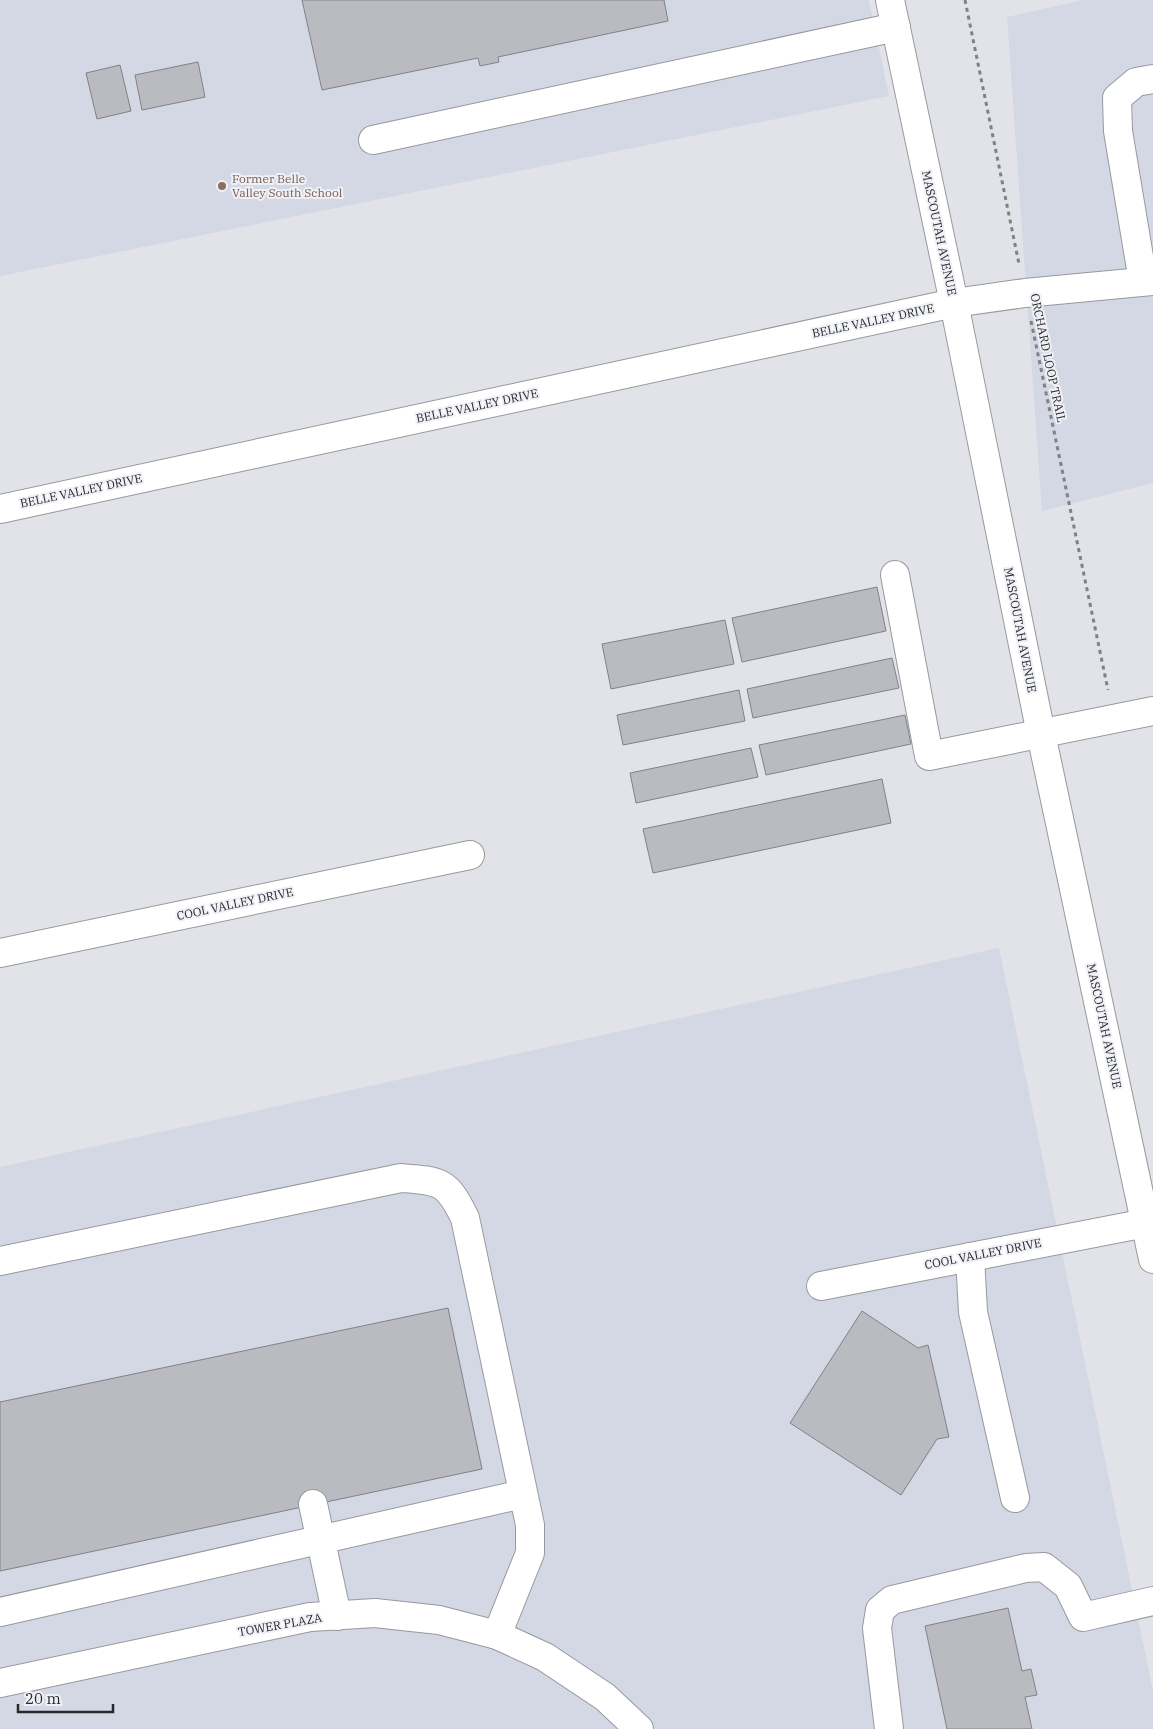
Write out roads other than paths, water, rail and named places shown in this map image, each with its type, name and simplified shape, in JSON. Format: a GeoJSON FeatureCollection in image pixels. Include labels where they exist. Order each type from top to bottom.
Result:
{"type":"FeatureCollection","features":[{"type":"Feature","properties":{"kind":"street","name":"MASCOUTAH AVENUE"},"geometry":{"type":"LineString","coordinates":[[890,0],[954,303],[1041,734],[1153,1259]]}},
{"type":"Feature","properties":{"kind":"street"},"geometry":{"type":"LineString","coordinates":[[373,140],[896,27]]}},
{"type":"Feature","properties":{"kind":"street"},"geometry":{"type":"LineString","coordinates":[[1148,281],[1118,131],[1117,98],[1136,82],[1153,79]]}},
{"type":"Feature","properties":{"kind":"street","name":"BELLE VALLEY DRIVE"},"geometry":{"type":"LineString","coordinates":[[0,509],[954,303],[1025,293],[1148,281]]}},
{"type":"Feature","properties":{"kind":"street"},"geometry":{"type":"LineString","coordinates":[[895,575],[929,756],[1153,711]]}},
{"type":"Feature","properties":{"kind":"street","name":"COOL VALLEY DRIVE"},"geometry":{"type":"LineString","coordinates":[[0,954],[470,856]]}},
{"type":"Feature","properties":{"kind":"street"},"geometry":{"type":"LineString","coordinates":[[0,1262],[401,1178],[427,1180],[442,1185],[454,1196],[465,1218],[530,1525],[530,1553],[497,1635]]}},
{"type":"Feature","properties":{"kind":"street","name":"COOL VALLEY DRIVE"},"geometry":{"type":"LineString","coordinates":[[821,1286],[1146,1223]]}},
{"type":"Feature","properties":{"kind":"street"},"geometry":{"type":"LineString","coordinates":[[970,1257],[973,1312],[1015,1498]]}},
{"type":"Feature","properties":{"kind":"street"},"geometry":{"type":"LineString","coordinates":[[0,1612],[523,1494]]}},
{"type":"Feature","properties":{"kind":"street"},"geometry":{"type":"LineString","coordinates":[[313,1504],[337,1616]]}},
{"type":"Feature","properties":{"kind":"street"},"geometry":{"type":"LineString","coordinates":[[890,1729],[877,1628],[880,1610],[892,1600],[1026,1568],[1044,1567],[1068,1586],[1083,1617],[1153,1601]]}},
{"type":"Feature","properties":{"kind":"street","name":"TOWER PLAZA"},"geometry":{"type":"LineString","coordinates":[[0,1683],[310,1618],[375,1613],[439,1620],[497,1635],[545,1657],[606,1696],[639,1729]]}},
{"type":"Feature","properties":{"kind":"place","name":"Former Belle Valley South School"},"geometry":{"type":"Point","coordinates":[222,186]}}]}
